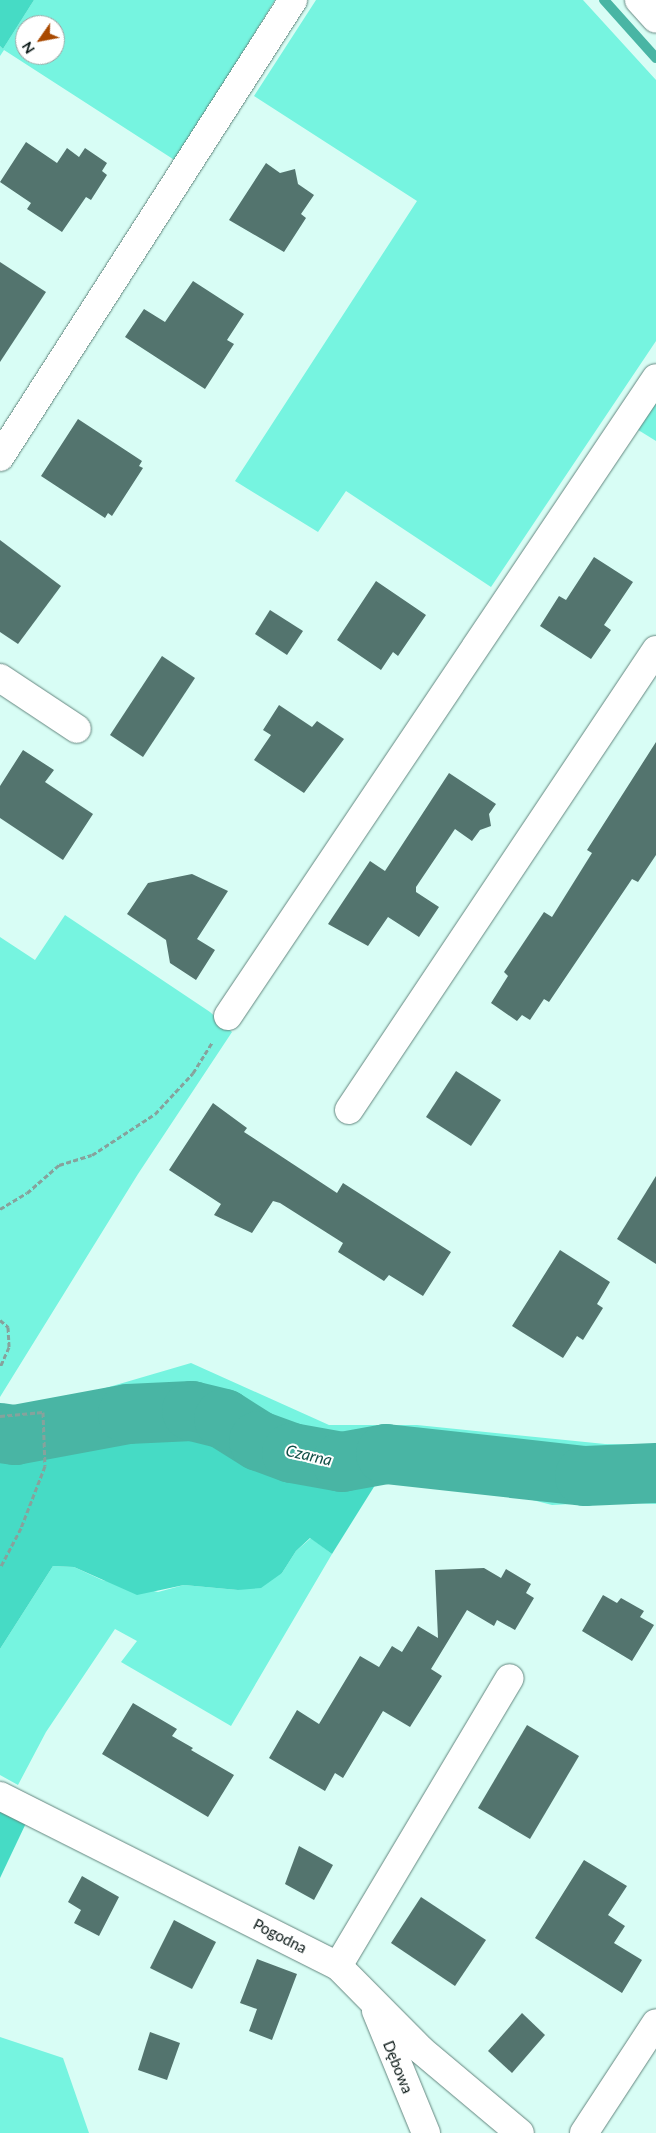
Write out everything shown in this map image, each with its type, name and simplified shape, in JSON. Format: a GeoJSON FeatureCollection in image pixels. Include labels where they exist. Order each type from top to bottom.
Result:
{"type":"FeatureCollection","features":[{"type":"Feature","properties":{"kind":"street"},"geometry":{"type":"LineString","coordinates":[[0,456],[293,0]]}},
{"type":"Feature","properties":{"kind":"street"},"geometry":{"type":"LineString","coordinates":[[639,0],[656,19]]}},
{"type":"Feature","properties":{"kind":"street"},"geometry":{"type":"LineString","coordinates":[[228,1016],[656,378]]}},
{"type":"Feature","properties":{"kind":"street"},"geometry":{"type":"LineString","coordinates":[[348,1110],[656,650]]}},
{"type":"Feature","properties":{"kind":"street"},"geometry":{"type":"LineString","coordinates":[[0,678],[77,729]]}},
{"type":"Feature","properties":{"kind":"street"},"geometry":{"type":"LineString","coordinates":[[338,1966],[510,1678]]}},
{"type":"Feature","properties":{"kind":"street","name":"Pogodna"},"geometry":{"type":"LineString","coordinates":[[0,1796],[338,1966],[422,2050],[520,2133]]}},
{"type":"Feature","properties":{"kind":"street","name":"Dębowa"},"geometry":{"type":"LineString","coordinates":[[371,2000],[426,2133]]}},
{"type":"Feature","properties":{"kind":"street"},"geometry":{"type":"LineString","coordinates":[[584,2133],[656,2023]]}},
{"type":"Feature","properties":{"kind":"path"},"geometry":{"type":"LineString","coordinates":[[0,1209],[26,1193],[59,1165],[92,1155],[155,1114],[193,1073],[228,1016]]}},
{"type":"Feature","properties":{"kind":"path"},"geometry":{"type":"LineString","coordinates":[[0,1320],[8,1328],[9,1347],[0,1368]]}},
{"type":"Feature","properties":{"kind":"path"},"geometry":{"type":"LineString","coordinates":[[0,1416],[43,1412],[45,1443],[45,1466],[22,1528],[0,1568]]}},
{"type":"Feature","properties":{"kind":"green space"},"geometry":{"type":"Polygon","coordinates":[[[0,0],[34,0],[25,15],[15,15],[15,30],[3,49],[0,46],[0,0]]]}},
{"type":"Feature","properties":{"kind":"green space"},"geometry":{"type":"Polygon","coordinates":[[[34,0],[275,0],[176,161],[27,65],[65,65],[65,15],[25,15],[34,0]]]}},
{"type":"Feature","properties":{"kind":"green space"},"geometry":{"type":"Polygon","coordinates":[[[316,0],[583,0],[656,80],[656,341],[491,587],[346,491],[318,532],[235,481],[417,201],[254,96],[316,0]]]}},
{"type":"Feature","properties":{"kind":"green space"},"geometry":{"type":"Polygon","coordinates":[[[15,30],[15,57],[4,50],[0,56],[0,46],[3,49],[15,30]]]}},
{"type":"Feature","properties":{"kind":"green space"},"geometry":{"type":"Polygon","coordinates":[[[656,396],[656,441],[635,428],[656,396]]]}},
{"type":"Feature","properties":{"kind":"green space"},"geometry":{"type":"Polygon","coordinates":[[[65,915],[210,1012],[232,1032],[138,1174],[0,1397],[0,937],[35,960],[65,915]]]}},
{"type":"Feature","properties":{"kind":"green space"},"geometry":{"type":"Polygon","coordinates":[[[191,1363],[329,1425],[417,1425],[605,1444],[656,1445],[656,1504],[612,1502],[552,1505],[473,1485],[382,1474],[325,1480],[199,1423],[149,1425],[0,1459],[0,1414],[27,1411],[191,1363]]]}},
{"type":"Feature","properties":{"kind":"green space"},"geometry":{"type":"Polygon","coordinates":[[[200,1423],[325,1480],[382,1474],[332,1554],[310,1538],[296,1551],[282,1573],[261,1588],[238,1590],[184,1585],[137,1595],[74,1567],[53,1566],[0,1649],[0,1459],[149,1424],[200,1423]]]}},
{"type":"Feature","properties":{"kind":"green space"},"geometry":{"type":"Polygon","coordinates":[[[311,1538],[332,1554],[231,1726],[121,1662],[137,1641],[115,1629],[46,1732],[18,1785],[0,1775],[0,1649],[53,1566],[74,1567],[102,1580],[158,1592],[184,1585],[238,1590],[282,1573],[296,1551],[311,1538]]]}},
{"type":"Feature","properties":{"kind":"green space"},"geometry":{"type":"Polygon","coordinates":[[[0,1809],[27,1821],[0,1878],[0,1809]]]}},
{"type":"Feature","properties":{"kind":"green space"},"geometry":{"type":"Polygon","coordinates":[[[0,2037],[63,2058],[89,2133],[0,2133],[0,2037]]]}},
{"type":"Feature","properties":{"kind":"building"},"geometry":{"type":"Polygon","coordinates":[[[26,142],[57,163],[67,148],[79,157],[85,148],[107,163],[102,171],[107,175],[91,200],[86,197],[62,232],[27,209],[31,203],[0,182],[26,142]]]}},
{"type":"Feature","properties":{"kind":"building"},"geometry":{"type":"Polygon","coordinates":[[[266,163],[280,173],[295,169],[298,184],[314,195],[301,214],[306,218],[284,252],[229,220],[266,163]]]}},
{"type":"Feature","properties":{"kind":"building"},"geometry":{"type":"Polygon","coordinates":[[[0,262],[46,292],[0,362],[0,262]]]}},
{"type":"Feature","properties":{"kind":"building"},"geometry":{"type":"Polygon","coordinates":[[[193,281],[244,314],[227,340],[234,344],[205,389],[125,337],[144,309],[165,322],[193,281]]]}},
{"type":"Feature","properties":{"kind":"building"},"geometry":{"type":"Polygon","coordinates":[[[78,419],[142,461],[139,466],[143,468],[112,516],[108,513],[105,518],[41,476],[78,419]]]}},
{"type":"Feature","properties":{"kind":"building"},"geometry":{"type":"Polygon","coordinates":[[[0,540],[61,586],[18,644],[0,632],[0,540]]]}},
{"type":"Feature","properties":{"kind":"building"},"geometry":{"type":"Polygon","coordinates":[[[594,557],[633,582],[604,625],[611,630],[591,659],[540,626],[559,596],[566,600],[594,557]]]}},
{"type":"Feature","properties":{"kind":"building"},"geometry":{"type":"Polygon","coordinates":[[[376,581],[426,615],[398,656],[393,652],[381,670],[337,640],[376,581]]]}},
{"type":"Feature","properties":{"kind":"building"},"geometry":{"type":"Polygon","coordinates":[[[270,610],[303,631],[287,655],[255,634],[270,610]]]}},
{"type":"Feature","properties":{"kind":"building"},"geometry":{"type":"Polygon","coordinates":[[[162,656],[195,678],[143,757],[110,735],[162,656]]]}},
{"type":"Feature","properties":{"kind":"building"},"geometry":{"type":"Polygon","coordinates":[[[279,705],[312,727],[317,721],[344,739],[304,793],[254,760],[271,735],[263,730],[279,705]]]}},
{"type":"Feature","properties":{"kind":"building"},"geometry":{"type":"Polygon","coordinates":[[[656,742],[656,855],[638,882],[632,879],[549,1002],[544,999],[530,1020],[522,1015],[517,1021],[491,1003],[508,976],[504,972],[544,912],[552,917],[592,853],[587,850],[656,742]]]}},
{"type":"Feature","properties":{"kind":"building"},"geometry":{"type":"Polygon","coordinates":[[[23,750],[54,770],[45,782],[93,814],[63,860],[0,818],[0,786],[23,750]]]}},
{"type":"Feature","properties":{"kind":"building"},"geometry":{"type":"Polygon","coordinates":[[[449,773],[496,804],[489,814],[491,826],[480,830],[472,841],[455,829],[416,887],[416,892],[439,907],[419,937],[388,917],[368,946],[328,924],[370,861],[385,871],[449,773]]]}},
{"type":"Feature","properties":{"kind":"building"},"geometry":{"type":"Polygon","coordinates":[[[192,874],[228,891],[197,939],[215,950],[196,980],[170,963],[166,940],[127,914],[148,883],[192,874]]]}},
{"type":"Feature","properties":{"kind":"building"},"geometry":{"type":"Polygon","coordinates":[[[456,1071],[501,1100],[471,1146],[426,1117],[456,1071]]]}},
{"type":"Feature","properties":{"kind":"building"},"geometry":{"type":"Polygon","coordinates":[[[213,1103],[247,1128],[244,1132],[337,1193],[343,1183],[451,1252],[423,1296],[389,1275],[384,1281],[338,1252],[343,1243],[280,1203],[273,1201],[252,1233],[214,1215],[221,1204],[169,1170],[213,1103]]]}},
{"type":"Feature","properties":{"kind":"building"},"geometry":{"type":"Polygon","coordinates":[[[656,1176],[656,1264],[617,1239],[656,1176]]]}},
{"type":"Feature","properties":{"kind":"building"},"geometry":{"type":"Polygon","coordinates":[[[560,1250],[610,1282],[597,1304],[603,1308],[583,1340],[577,1336],[563,1358],[512,1326],[560,1250]]]}},
{"type":"Feature","properties":{"kind":"building"},"geometry":{"type":"Polygon","coordinates":[[[484,1568],[501,1578],[506,1569],[531,1584],[526,1593],[534,1598],[515,1630],[497,1620],[494,1626],[467,1610],[431,1669],[442,1676],[410,1727],[383,1711],[343,1778],[335,1773],[325,1791],[269,1758],[297,1710],[319,1724],[360,1656],[379,1667],[392,1646],[402,1652],[418,1626],[438,1638],[435,1570],[484,1568]]]}},
{"type":"Feature","properties":{"kind":"building"},"geometry":{"type":"Polygon","coordinates":[[[603,1595],[617,1603],[621,1598],[644,1611],[640,1617],[654,1625],[632,1661],[582,1631],[603,1595]]]}},
{"type":"Feature","properties":{"kind":"building"},"geometry":{"type":"Polygon","coordinates":[[[133,1703],[177,1729],[172,1736],[193,1748],[191,1750],[234,1775],[208,1817],[102,1754],[133,1703]]]}},
{"type":"Feature","properties":{"kind":"building"},"geometry":{"type":"Polygon","coordinates":[[[527,1725],[579,1756],[530,1839],[478,1808],[527,1725]]]}},
{"type":"Feature","properties":{"kind":"building"},"geometry":{"type":"Polygon","coordinates":[[[299,1846],[333,1865],[314,1900],[285,1884],[299,1846]]]}},
{"type":"Feature","properties":{"kind":"building"},"geometry":{"type":"Polygon","coordinates":[[[584,1860],[627,1886],[608,1915],[625,1926],[614,1943],[642,1960],[622,1993],[535,1938],[584,1860]]]}},
{"type":"Feature","properties":{"kind":"building"},"geometry":{"type":"Polygon","coordinates":[[[82,1876],[119,1897],[99,1936],[74,1923],[81,1910],[68,1902],[82,1876]]]}},
{"type":"Feature","properties":{"kind":"building"},"geometry":{"type":"Polygon","coordinates":[[[421,1897],[486,1940],[455,1986],[391,1943],[421,1897]]]}},
{"type":"Feature","properties":{"kind":"building"},"geometry":{"type":"Polygon","coordinates":[[[174,1920],[216,1942],[192,1989],[150,1968],[174,1920]]]}},
{"type":"Feature","properties":{"kind":"building"},"geometry":{"type":"Polygon","coordinates":[[[257,1959],[297,1974],[272,2040],[249,2031],[257,2009],[240,2003],[257,1959]]]}},
{"type":"Feature","properties":{"kind":"building"},"geometry":{"type":"Polygon","coordinates":[[[522,2013],[545,2035],[512,2073],[488,2051],[522,2013]]]}},
{"type":"Feature","properties":{"kind":"building"},"geometry":{"type":"Polygon","coordinates":[[[150,2032],[180,2043],[167,2080],[138,2070],[150,2032]]]}},
{"type":"Feature","properties":{"kind":"waterway"},"geometry":{"type":"LineString","coordinates":[[604,0],[656,58]]}},
{"type":"Feature","properties":{"kind":"waterway","name":"Czarna"},"geometry":{"type":"LineString","coordinates":[[0,1433],[15,1435],[128,1414],[192,1411],[224,1419],[259,1441],[292,1453],[342,1462],[386,1454],[585,1476],[656,1473]]}}]}
